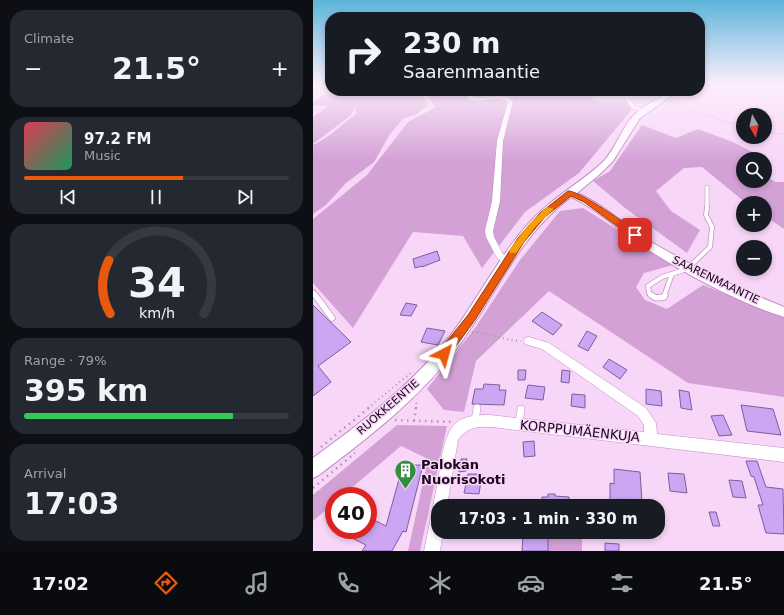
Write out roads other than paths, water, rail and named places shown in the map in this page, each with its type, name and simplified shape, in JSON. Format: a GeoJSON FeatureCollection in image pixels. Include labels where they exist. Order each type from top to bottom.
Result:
{"type":"FeatureCollection","features":[{"type":"Feature","properties":{"kind":"street"},"geometry":{"type":"LineString","coordinates":[[507,260],[500,256],[489,231],[496,201],[500,141],[508,110]]}},
{"type":"Feature","properties":{"kind":"street","name":"RUOKKEENTIE"},"geometry":{"type":"LineString","coordinates":[[313,469],[385,412],[429,370],[461,331],[507,260],[533,225],[570,193],[601,170],[611,160],[630,124],[642,111]]}},
{"type":"Feature","properties":{"kind":"street","name":"SAARENMAANTIE"},"geometry":{"type":"LineString","coordinates":[[570,193],[586,200],[647,244],[687,269],[739,294],[784,312]]}},
{"type":"Feature","properties":{"kind":"street"},"geometry":{"type":"LineString","coordinates":[[529,341],[545,346],[642,412],[650,422],[651,439]]}},
{"type":"Feature","properties":{"kind":"street","name":"KORPPUMÄENKUJA"},"geometry":{"type":"LineString","coordinates":[[441,499],[452,438],[456,429],[476,415],[519,424],[776,452]]}},
{"type":"Feature","properties":{"kind":"street"},"geometry":{"type":"LineString","coordinates":[[431,551],[433,539]]}},
{"type":"Feature","properties":{"kind":"lane"},"geometry":{"type":"LineString","coordinates":[[672,274],[664,297],[656,298],[649,293],[648,286],[672,274],[687,269],[710,247],[712,227],[706,215],[708,202],[707,187]]}},
{"type":"Feature","properties":{"kind":"lane"},"geometry":{"type":"LineString","coordinates":[[313,292],[332,318]]}},
{"type":"Feature","properties":{"kind":"lane"},"geometry":{"type":"LineString","coordinates":[[519,424],[521,409]]}},
{"type":"Feature","properties":{"kind":"place","name":"Palokan Nuorisokoti"},"geometry":{"type":"Point","coordinates":[406,490]}}]}
